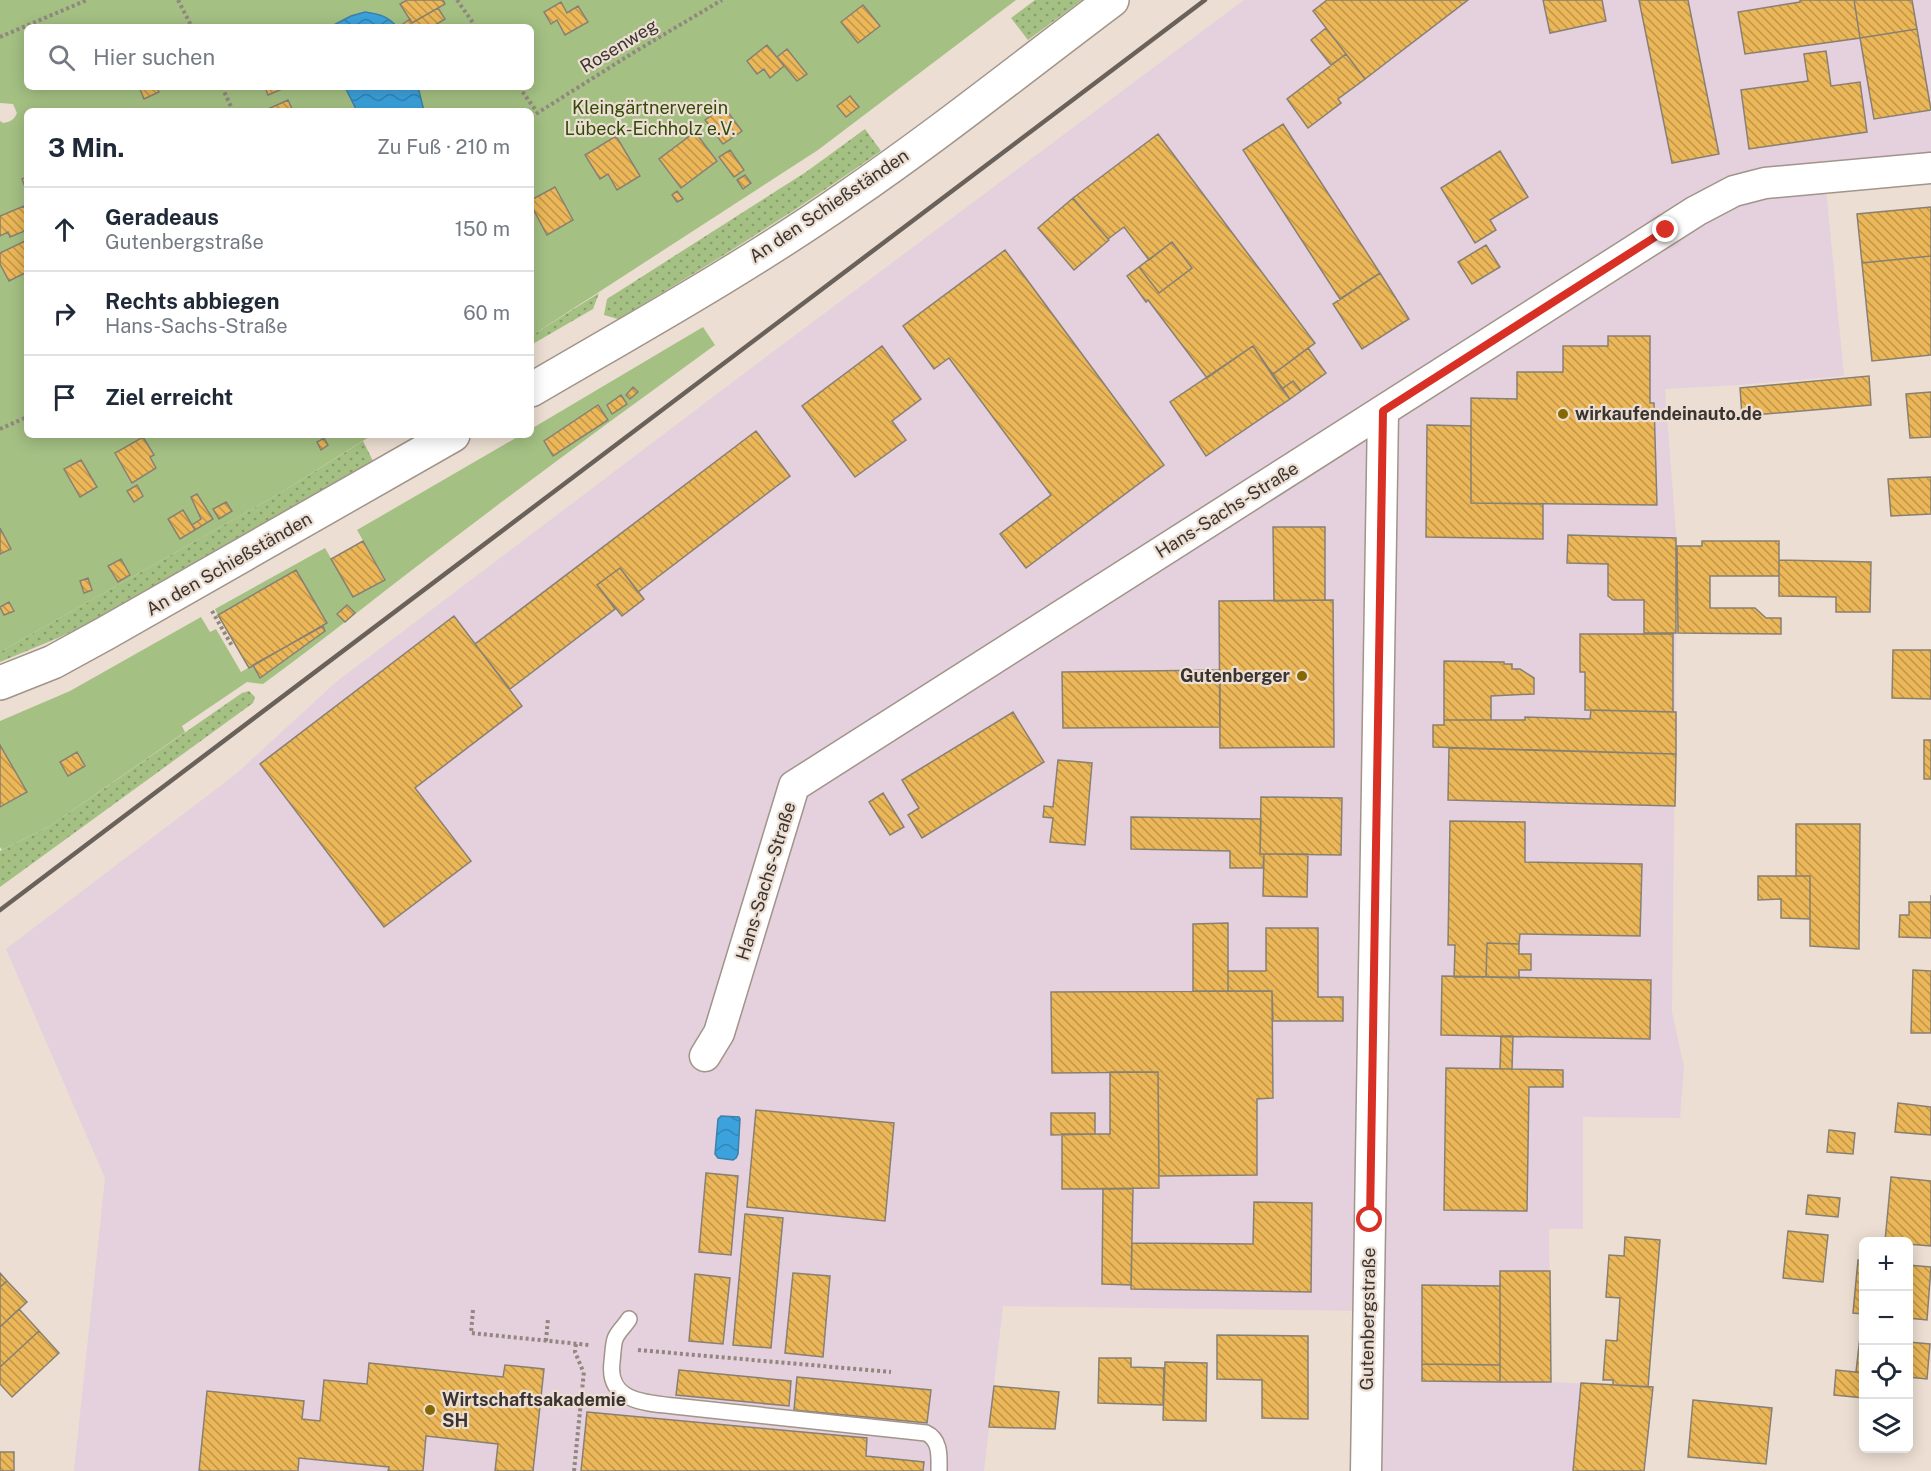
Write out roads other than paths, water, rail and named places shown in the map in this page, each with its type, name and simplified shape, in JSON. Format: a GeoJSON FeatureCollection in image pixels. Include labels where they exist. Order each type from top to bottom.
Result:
{"type":"FeatureCollection","features":[{"type":"Feature","properties":{"kind":"street","name":"An den Schießständen"},"geometry":{"type":"LineString","coordinates":[[534,388],[792,234],[890,166],[1112,0]]}},
{"type":"Feature","properties":{"kind":"street","name":"Hans-Sachs-Straße"},"geometry":{"type":"LineString","coordinates":[[705,1056],[719,1033],[794,786],[1696,210],[1734,191],[1765,183],[1931,168]]}},
{"type":"Feature","properties":{"kind":"street","name":"Gutenbergstraße"},"geometry":{"type":"LineString","coordinates":[[1366,1471],[1383,411]]}},
{"type":"Feature","properties":{"kind":"street","name":"An den Schießständen"},"geometry":{"type":"LineString","coordinates":[[0,683],[52,662],[106,633],[448,438]]}},
{"type":"Feature","properties":{"kind":"lane"},"geometry":{"type":"LineString","coordinates":[[629,1319],[615,1340],[610,1373],[614,1384],[624,1396],[646,1403],[926,1433],[932,1436],[937,1443],[939,1471]]}},
{"type":"Feature","properties":{"kind":"water"},"geometry":{"type":"Polygon","coordinates":[[[365,12],[383,16],[394,24],[336,24],[365,12]]]}},
{"type":"Feature","properties":{"kind":"water"},"geometry":{"type":"Polygon","coordinates":[[[346,90],[419,90],[423,108],[356,108],[346,90]]]}},
{"type":"Feature","properties":{"kind":"water"},"geometry":{"type":"Polygon","coordinates":[[[721,1116],[739,1117],[740,1119],[738,1154],[733,1160],[718,1158],[715,1154],[718,1119],[721,1116]]]}},
{"type":"Feature","properties":{"kind":"railway"},"geometry":{"type":"LineString","coordinates":[[0,910],[1205,0]]}},
{"type":"Feature","properties":{"kind":"place","name":"wirkaufendeinauto.de"},"geometry":{"type":"Point","coordinates":[1563,414]}},
{"type":"Feature","properties":{"kind":"place","name":"Gutenberger"},"geometry":{"type":"Point","coordinates":[1302,676]}},
{"type":"Feature","properties":{"kind":"place","name":"Wirtschaftsakademie SH"},"geometry":{"type":"Point","coordinates":[430,1410]}},
{"type":"Feature","properties":{"kind":"park label","name":"Kleingärtnerverein Lübeck-Eichholz e.V."},"geometry":{"type":"Point","coordinates":[650,118]}}]}
